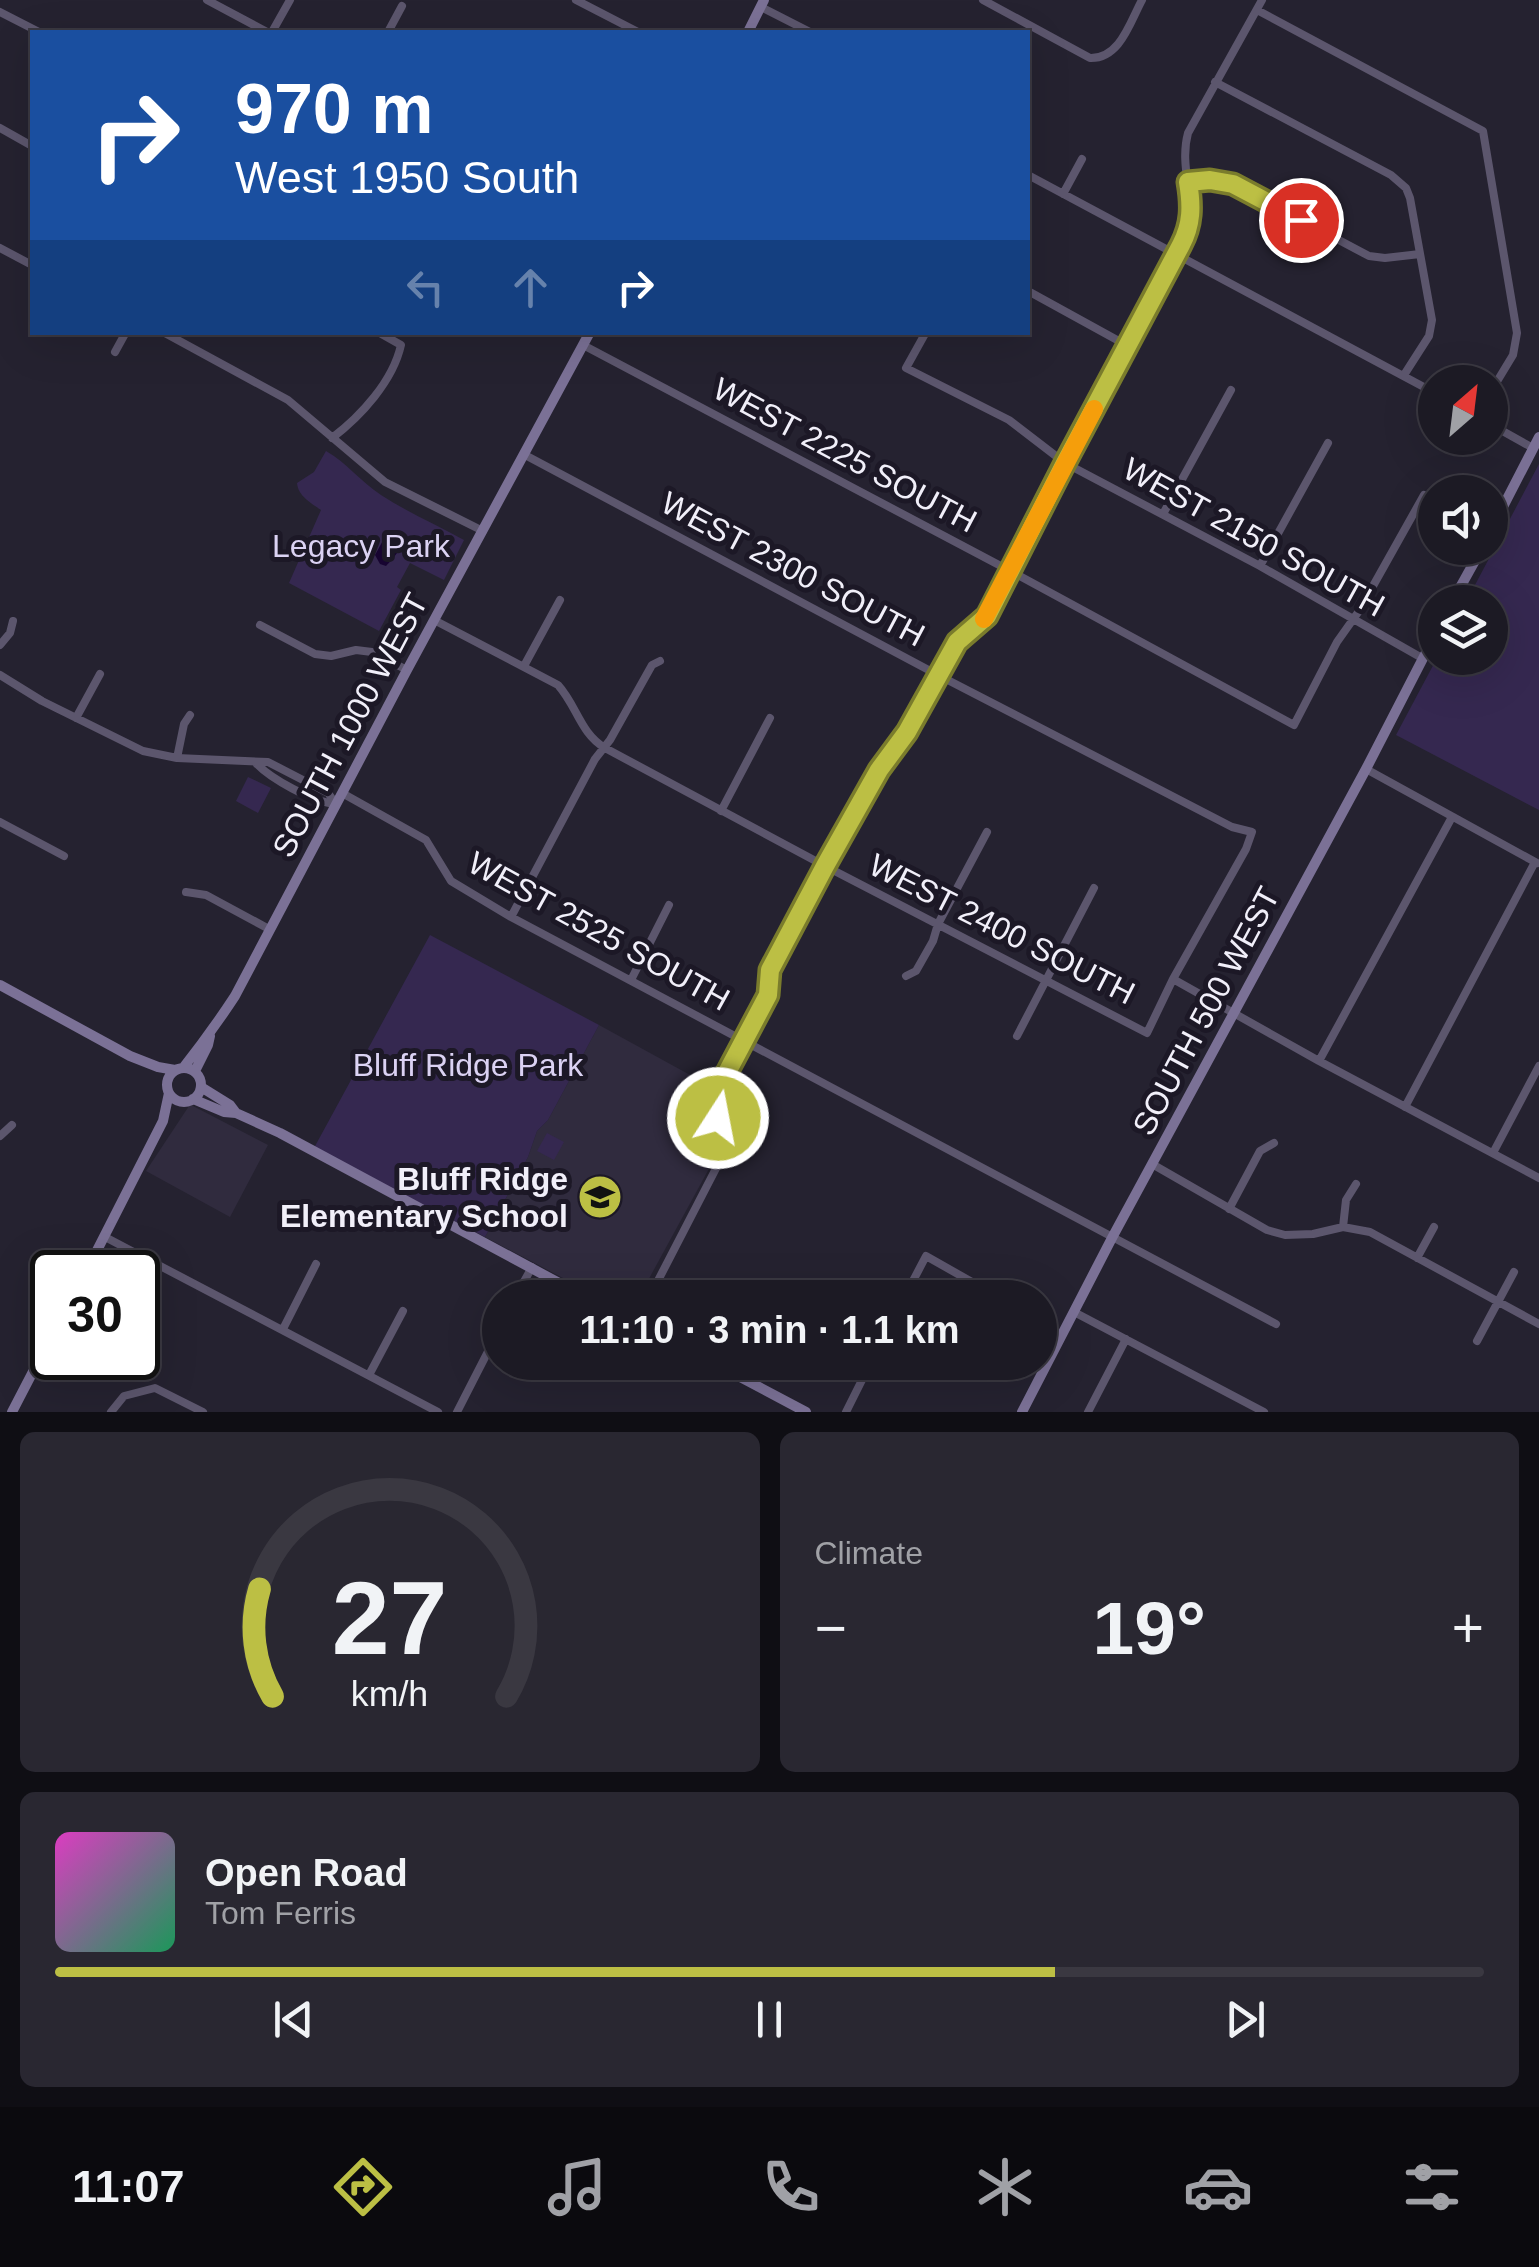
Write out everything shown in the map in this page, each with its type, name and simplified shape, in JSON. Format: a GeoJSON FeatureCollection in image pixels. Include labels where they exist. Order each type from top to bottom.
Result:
{"type":"FeatureCollection","features":[{"type":"Feature","properties":{"kind":"main road"},"geometry":{"type":"LineString","coordinates":[[749,30],[762,3]]}},
{"type":"Feature","properties":{"kind":"main road","name":"SOUTH 1000 WEST"},"geometry":{"type":"LineString","coordinates":[[184,1070],[235,996],[588,335]]}},
{"type":"Feature","properties":{"kind":"main road"},"geometry":{"type":"LineString","coordinates":[[1508,497],[1536,443]]}},
{"type":"Feature","properties":{"kind":"main road","name":"SOUTH 500 WEST"},"geometry":{"type":"LineString","coordinates":[[1022,1412],[1418,666]]}},
{"type":"Feature","properties":{"kind":"main road"},"geometry":{"type":"LineString","coordinates":[[0,985],[130,1056],[158,1067],[184,1070],[199,1078],[201,1087],[236,1113]]}},
{"type":"Feature","properties":{"kind":"main road"},"geometry":{"type":"LineString","coordinates":[[130,1056],[175,1099],[236,1113],[556,1280]]}},
{"type":"Feature","properties":{"kind":"main road"},"geometry":{"type":"LineString","coordinates":[[98,1250],[163,1121],[169,1076],[184,1070]]}},
{"type":"Feature","properties":{"kind":"main road"},"geometry":{"type":"LineString","coordinates":[[163,1121],[201,1087]]}},
{"type":"Feature","properties":{"kind":"main road"},"geometry":{"type":"LineString","coordinates":[[12,1412],[30,1378]]}},
{"type":"Feature","properties":{"kind":"main road"},"geometry":{"type":"LineString","coordinates":[[746,1380],[806,1412]]}},
{"type":"Feature","properties":{"kind":"street"},"geometry":{"type":"LineString","coordinates":[[207,0],[266,30]]}},
{"type":"Feature","properties":{"kind":"street"},"geometry":{"type":"LineString","coordinates":[[271,30],[290,0]]}},
{"type":"Feature","properties":{"kind":"street"},"geometry":{"type":"LineString","coordinates":[[576,0],[634,30]]}},
{"type":"Feature","properties":{"kind":"street"},"geometry":{"type":"LineString","coordinates":[[982,0],[1090,58],[1108,54],[1118,44],[1142,0]]}},
{"type":"Feature","properties":{"kind":"street"},"geometry":{"type":"LineString","coordinates":[[658,1280],[725,1151],[726,1136],[714,1097],[768,995],[770,970],[879,770],[907,732],[957,642],[987,616],[1176,254],[1192,215],[1184,165],[1186,142],[1197,114],[1262,0]]}},
{"type":"Feature","properties":{"kind":"street"},"geometry":{"type":"LineString","coordinates":[[762,3],[807,30]]}},
{"type":"Feature","properties":{"kind":"street"},"geometry":{"type":"LineString","coordinates":[[389,30],[402,6]]}},
{"type":"Feature","properties":{"kind":"street"},"geometry":{"type":"LineString","coordinates":[[1257,10],[1483,132],[1516,333],[1513,355],[1507,365]]}},
{"type":"Feature","properties":{"kind":"street"},"geometry":{"type":"LineString","coordinates":[[0,12],[34,30]]}},
{"type":"Feature","properties":{"kind":"street"},"geometry":{"type":"LineString","coordinates":[[607,30],[613,20]]}},
{"type":"Feature","properties":{"kind":"street"},"geometry":{"type":"LineString","coordinates":[[1215,82],[1391,175],[1406,188],[1414,209],[1431,327],[1404,376]]}},
{"type":"Feature","properties":{"kind":"street"},"geometry":{"type":"LineString","coordinates":[[0,128],[30,145]]}},
{"type":"Feature","properties":{"kind":"street"},"geometry":{"type":"LineString","coordinates":[[1063,194],[1082,159]]}},
{"type":"Feature","properties":{"kind":"street"},"geometry":{"type":"LineString","coordinates":[[1030,176],[1418,384]]}},
{"type":"Feature","properties":{"kind":"street"},"geometry":{"type":"LineString","coordinates":[[1188,182],[1233,184],[1377,258],[1420,254]]}},
{"type":"Feature","properties":{"kind":"street"},"geometry":{"type":"LineString","coordinates":[[0,248],[30,263]]}},
{"type":"Feature","properties":{"kind":"street"},"geometry":{"type":"LineString","coordinates":[[1030,292],[1128,346]]}},
{"type":"Feature","properties":{"kind":"street"},"geometry":{"type":"LineString","coordinates":[[115,352],[124,335]]}},
{"type":"Feature","properties":{"kind":"street"},"geometry":{"type":"LineString","coordinates":[[169,335],[288,400],[385,482],[483,531]]}},
{"type":"Feature","properties":{"kind":"street"},"geometry":{"type":"LineString","coordinates":[[332,438],[354,422],[389,374],[401,345],[383,335]]}},
{"type":"Feature","properties":{"kind":"street","name":"WEST 2150 SOUTH"},"geometry":{"type":"LineString","coordinates":[[924,335],[906,368],[1009,420],[1065,463],[1260,566],[1418,656]]}},
{"type":"Feature","properties":{"kind":"street","name":"WEST 2225 SOUTH"},"geometry":{"type":"LineString","coordinates":[[583,345],[1294,725],[1338,642],[1355,619]]}},
{"type":"Feature","properties":{"kind":"street"},"geometry":{"type":"LineString","coordinates":[[1163,514],[1231,390]]}},
{"type":"Feature","properties":{"kind":"street"},"geometry":{"type":"LineString","coordinates":[[1508,431],[1536,443]]}},
{"type":"Feature","properties":{"kind":"street"},"geometry":{"type":"LineString","coordinates":[[1260,566],[1328,443]]}},
{"type":"Feature","properties":{"kind":"street","name":"WEST 2300 SOUTH"},"geometry":{"type":"LineString","coordinates":[[524,454],[938,675],[1232,827],[1252,832],[1173,979]]}},
{"type":"Feature","properties":{"kind":"street"},"geometry":{"type":"LineString","coordinates":[[1355,619],[1418,506]]}},
{"type":"Feature","properties":{"kind":"street"},"geometry":{"type":"LineString","coordinates":[[524,666],[560,600]]}},
{"type":"Feature","properties":{"kind":"street","name":"WEST 2400 SOUTH"},"geometry":{"type":"LineString","coordinates":[[434,620],[558,685],[569,697],[588,735],[605,748],[1146,1032],[1173,979]]}},
{"type":"Feature","properties":{"kind":"street"},"geometry":{"type":"LineString","coordinates":[[0,645],[10,633],[13,621]]}},
{"type":"Feature","properties":{"kind":"street"},"geometry":{"type":"LineString","coordinates":[[260,625],[315,654],[372,652],[407,670]]}},
{"type":"Feature","properties":{"kind":"street"},"geometry":{"type":"LineString","coordinates":[[511,917],[595,759],[652,664],[660,661]]}},
{"type":"Feature","properties":{"kind":"street"},"geometry":{"type":"LineString","coordinates":[[76,718],[100,674]]}},
{"type":"Feature","properties":{"kind":"street"},"geometry":{"type":"LineString","coordinates":[[0,675],[143,751],[177,758],[268,762],[328,793],[336,804]]}},
{"type":"Feature","properties":{"kind":"street"},"geometry":{"type":"LineString","coordinates":[[177,758],[184,724],[190,715]]}},
{"type":"Feature","properties":{"kind":"street"},"geometry":{"type":"LineString","coordinates":[[722,811],[770,718]]}},
{"type":"Feature","properties":{"kind":"street"},"geometry":{"type":"LineString","coordinates":[[1366,770],[1537,863],[1405,1107]]}},
{"type":"Feature","properties":{"kind":"street","name":"WEST 2525 SOUTH"},"geometry":{"type":"LineString","coordinates":[[342,793],[426,840],[451,881],[511,917],[1276,1324]]}},
{"type":"Feature","properties":{"kind":"street"},"geometry":{"type":"LineString","coordinates":[[1319,1061],[1452,817]]}},
{"type":"Feature","properties":{"kind":"street"},"geometry":{"type":"LineString","coordinates":[[0,822],[64,856]]}},
{"type":"Feature","properties":{"kind":"street"},"geometry":{"type":"LineString","coordinates":[[906,976],[916,971],[933,942],[938,924],[987,832]]}},
{"type":"Feature","properties":{"kind":"street"},"geometry":{"type":"LineString","coordinates":[[1018,1036],[1094,888]]}},
{"type":"Feature","properties":{"kind":"street"},"geometry":{"type":"LineString","coordinates":[[186,892],[206,896],[269,929]]}},
{"type":"Feature","properties":{"kind":"street"},"geometry":{"type":"LineString","coordinates":[[630,980],[670,904]]}},
{"type":"Feature","properties":{"kind":"street"},"geometry":{"type":"LineString","coordinates":[[1173,979],[1539,1178]]}},
{"type":"Feature","properties":{"kind":"street"},"geometry":{"type":"LineString","coordinates":[[1492,1153],[1539,1066]]}},
{"type":"Feature","properties":{"kind":"street"},"geometry":{"type":"LineString","coordinates":[[0,1136],[12,1125]]}},
{"type":"Feature","properties":{"kind":"street"},"geometry":{"type":"LineString","coordinates":[[1229,1208],[1260,1151],[1274,1143]]}},
{"type":"Feature","properties":{"kind":"street"},"geometry":{"type":"LineString","coordinates":[[1152,1164],[1267,1230],[1285,1235],[1344,1227],[1370,1232],[1539,1324]]}},
{"type":"Feature","properties":{"kind":"street"},"geometry":{"type":"LineString","coordinates":[[1344,1227],[1346,1200],[1356,1184]]}},
{"type":"Feature","properties":{"kind":"street"},"geometry":{"type":"LineString","coordinates":[[1418,1258],[1434,1227]]}},
{"type":"Feature","properties":{"kind":"street"},"geometry":{"type":"LineString","coordinates":[[105,1238],[438,1412]]}},
{"type":"Feature","properties":{"kind":"street"},"geometry":{"type":"LineString","coordinates":[[913,1280],[926,1256],[968,1280]]}},
{"type":"Feature","properties":{"kind":"street"},"geometry":{"type":"LineString","coordinates":[[282,1329],[316,1264]]}},
{"type":"Feature","properties":{"kind":"street"},"geometry":{"type":"LineString","coordinates":[[525,1280],[532,1266]]}},
{"type":"Feature","properties":{"kind":"street"},"geometry":{"type":"LineString","coordinates":[[1478,1342],[1514,1272]]}},
{"type":"Feature","properties":{"kind":"street"},"geometry":{"type":"LineString","coordinates":[[369,1375],[403,1311]]}},
{"type":"Feature","properties":{"kind":"street"},"geometry":{"type":"LineString","coordinates":[[1074,1312],[1264,1412]]}},
{"type":"Feature","properties":{"kind":"street"},"geometry":{"type":"LineString","coordinates":[[1088,1412],[1126,1340]]}},
{"type":"Feature","properties":{"kind":"street"},"geometry":{"type":"LineString","coordinates":[[457,1412],[482,1363]]}},
{"type":"Feature","properties":{"kind":"street"},"geometry":{"type":"LineString","coordinates":[[846,1412],[862,1380]]}},
{"type":"Feature","properties":{"kind":"street"},"geometry":{"type":"LineString","coordinates":[[111,1412],[124,1396],[155,1388],[203,1412]]}},
{"type":"Feature","properties":{"kind":"shaded area"},"geometry":{"type":"Polygon","coordinates":[[[402,531],[405,538],[439,541],[442,550],[433,556],[415,544],[405,544],[386,566],[380,564],[375,555],[386,535],[402,531]]]}},
{"type":"Feature","properties":{"kind":"shaded area","name":"Bluff Ridge Elementary School"},"geometry":{"type":"Polygon","coordinates":[[[599,1025],[712,1087],[705,1107],[717,1138],[717,1154],[648,1280],[567,1280],[485,1237],[528,1157],[537,1131],[548,1120],[599,1025]]]}},
{"type":"Feature","properties":{"kind":"shaded area"},"geometry":{"type":"Polygon","coordinates":[[[189,1106],[268,1145],[230,1217],[146,1171],[189,1106]]]}},
{"type":"Feature","properties":{"kind":"green space","name":"Legacy Park"},"geometry":{"type":"Polygon","coordinates":[[[326,451],[381,495],[464,540],[444,580],[410,563],[397,587],[401,590],[379,631],[289,583],[321,510],[302,495],[297,483],[314,472],[326,451]]]}},
{"type":"Feature","properties":{"kind":"green space"},"geometry":{"type":"Polygon","coordinates":[[[1539,464],[1539,810],[1396,735],[1428,675],[1508,675],[1508,585],[1475,585],[1486,565],[1508,565],[1508,523],[1539,464]]]}},
{"type":"Feature","properties":{"kind":"green space"},"geometry":{"type":"Polygon","coordinates":[[[248,777],[271,788],[258,813],[236,801],[248,777]]]}},
{"type":"Feature","properties":{"kind":"green space","name":"Bluff Ridge Park"},"geometry":{"type":"Polygon","coordinates":[[[430,935],[599,1025],[548,1120],[537,1131],[528,1157],[485,1237],[314,1148],[430,935]]]}},
{"type":"Feature","properties":{"kind":"green space"},"geometry":{"type":"Polygon","coordinates":[[[547,1133],[564,1142],[554,1160],[537,1151],[547,1133]]]}},
{"type":"Feature","properties":{"kind":"slow traffic"},"geometry":{"type":"LineString","coordinates":[[984,619],[1094,409]]}},
{"type":"Feature","properties":{"kind":"place","name":"Bluff Ridge Elementary School"},"geometry":{"type":"Point","coordinates":[600,1197]}},
{"type":"Feature","properties":{"kind":"route"},"geometry":{"type":"LineString","coordinates":[[718,1118],[714,1097],[768,995],[770,970],[825,866],[957,642],[987,616],[1181,245],[1192,215],[1188,182],[1233,184],[1301,220]]}}]}
